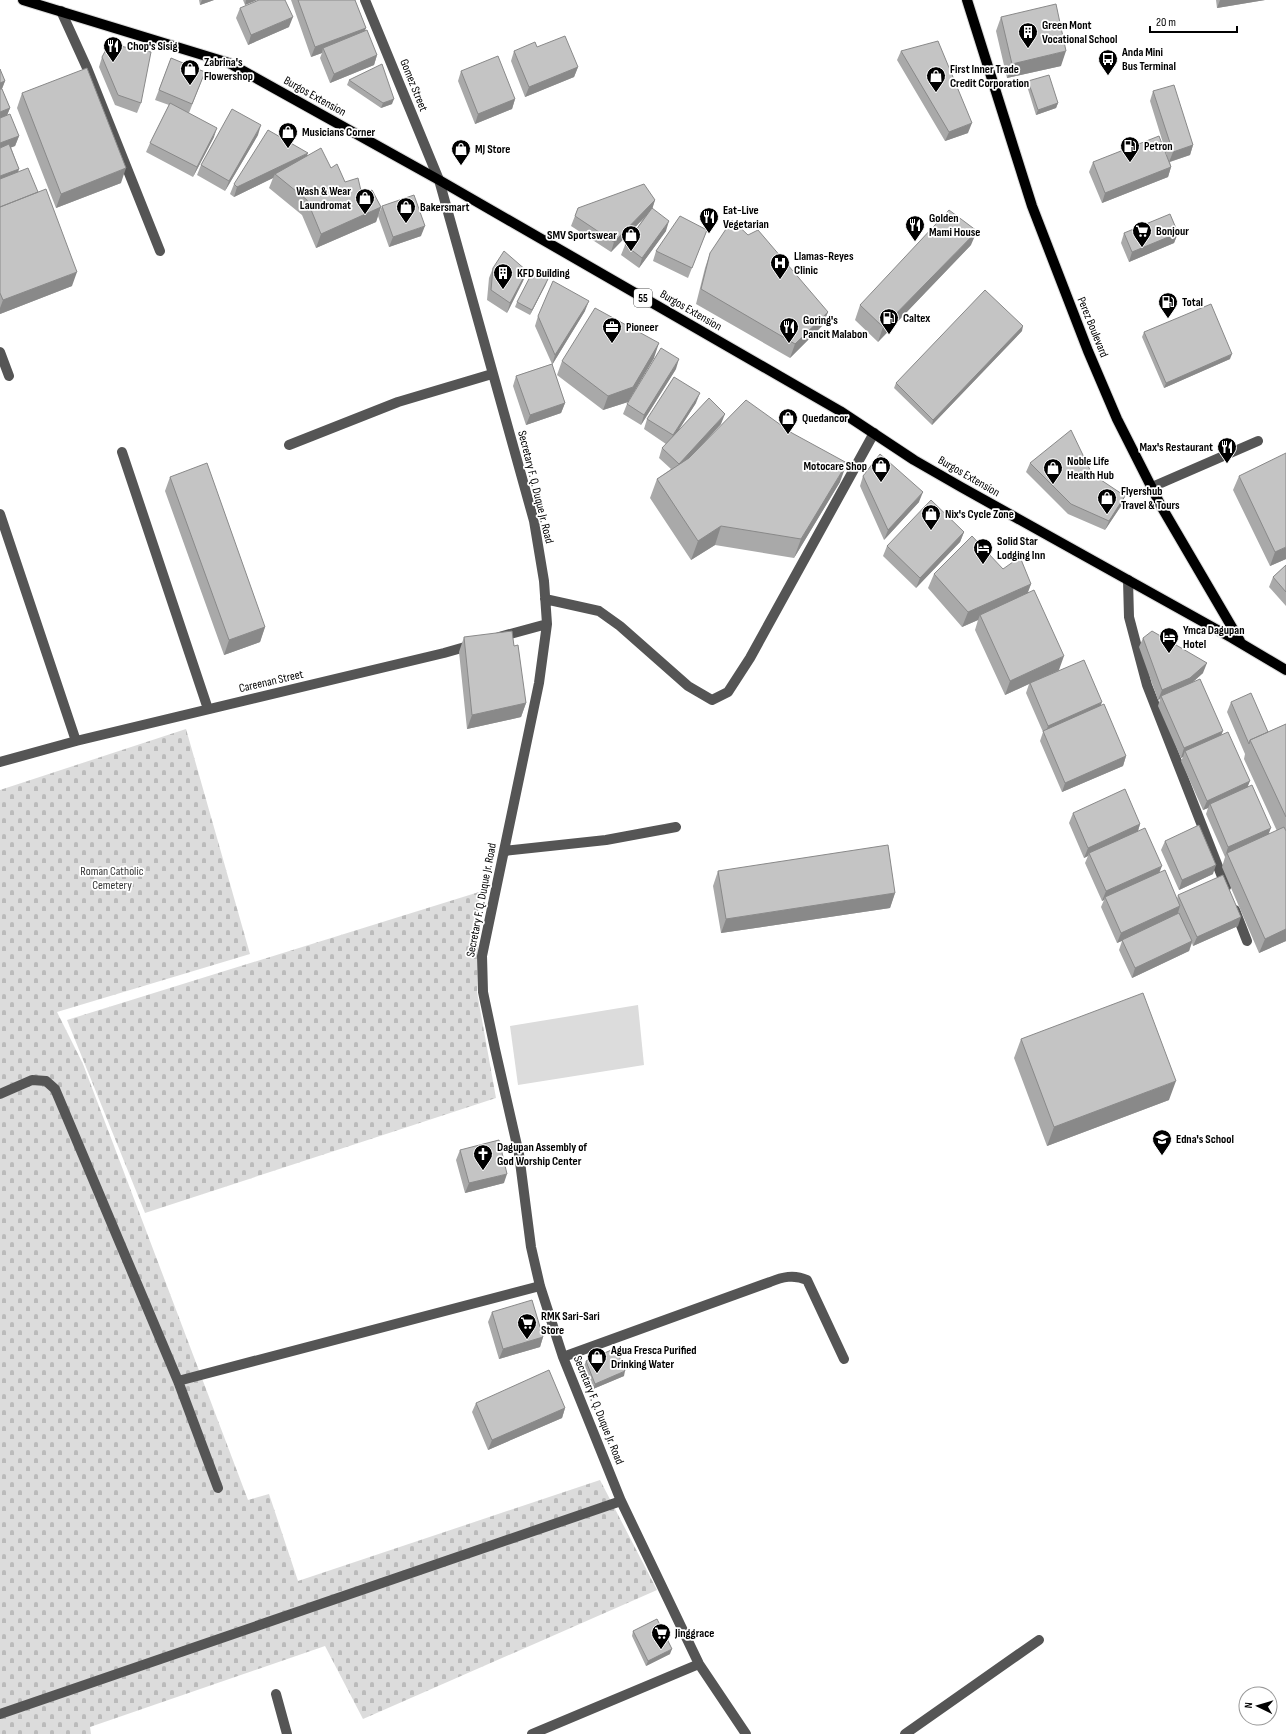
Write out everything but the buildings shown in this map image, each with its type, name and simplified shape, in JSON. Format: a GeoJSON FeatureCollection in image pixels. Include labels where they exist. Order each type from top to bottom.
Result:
{"type":"FeatureCollection","features":[{"type":"Feature","properties":{"kind":"main road","name":"Burgos Extension"},"geometry":{"type":"LineString","coordinates":[[24,0],[229,63],[439,180],[840,411],[934,472],[1241,643]]}},
{"type":"Feature","properties":{"kind":"main road","name":"Perez Boulevard"},"geometry":{"type":"LineString","coordinates":[[967,0],[1032,206],[1071,308],[1112,405],[1165,512],[1241,643]]}},
{"type":"Feature","properties":{"kind":"main road","name":"55"},"geometry":{"type":"LineString","coordinates":[[1241,643],[1286,670]]}},
{"type":"Feature","properties":{"kind":"street","name":"Gomez Street"},"geometry":{"type":"LineString","coordinates":[[365,0],[439,180]]}},
{"type":"Feature","properties":{"kind":"street"},"geometry":{"type":"LineString","coordinates":[[61,11],[87,68],[160,251]]}},
{"type":"Feature","properties":{"kind":"street","name":"Secretary F. Q. Duque Jr. Road"},"geometry":{"type":"LineString","coordinates":[[439,180],[534,521],[544,581],[547,624],[539,683],[482,956],[484,992],[495,1050],[519,1154],[530,1247],[540,1286],[563,1357],[621,1501],[698,1664],[746,1734]]}},
{"type":"Feature","properties":{"kind":"street"},"geometry":{"type":"LineString","coordinates":[[0,352],[9,376]]}},
{"type":"Feature","properties":{"kind":"street"},"geometry":{"type":"LineString","coordinates":[[289,445],[398,402],[492,374]]}},
{"type":"Feature","properties":{"kind":"street"},"geometry":{"type":"LineString","coordinates":[[545,599],[599,611],[620,626],[688,686],[712,700],[728,692],[750,658],[874,432]]}},
{"type":"Feature","properties":{"kind":"street"},"geometry":{"type":"LineString","coordinates":[[1152,487],[1258,440]]}},
{"type":"Feature","properties":{"kind":"street"},"geometry":{"type":"LineString","coordinates":[[122,452],[208,709]]}},
{"type":"Feature","properties":{"kind":"street"},"geometry":{"type":"LineString","coordinates":[[0,514],[76,741]]}},
{"type":"Feature","properties":{"kind":"street"},"geometry":{"type":"LineString","coordinates":[[1128,580],[1129,617],[1148,685],[1247,941]]}},
{"type":"Feature","properties":{"kind":"street","name":"Careenan Street"},"geometry":{"type":"LineString","coordinates":[[0,762],[76,741],[444,653],[547,624]]}},
{"type":"Feature","properties":{"kind":"street"},"geometry":{"type":"LineString","coordinates":[[504,851],[606,840],[676,827]]}},
{"type":"Feature","properties":{"kind":"street"},"geometry":{"type":"LineString","coordinates":[[0,1094],[32,1080],[46,1081],[55,1089],[178,1381],[218,1488]]}},
{"type":"Feature","properties":{"kind":"street"},"geometry":{"type":"LineString","coordinates":[[563,1357],[783,1277],[793,1277],[807,1280],[844,1359]]}},
{"type":"Feature","properties":{"kind":"street"},"geometry":{"type":"LineString","coordinates":[[178,1381],[540,1286]]}},
{"type":"Feature","properties":{"kind":"street"},"geometry":{"type":"LineString","coordinates":[[0,1714],[621,1501]]}},
{"type":"Feature","properties":{"kind":"street"},"geometry":{"type":"LineString","coordinates":[[905,1734],[1039,1640]]}},
{"type":"Feature","properties":{"kind":"street"},"geometry":{"type":"LineString","coordinates":[[532,1734],[698,1664]]}},
{"type":"Feature","properties":{"kind":"street"},"geometry":{"type":"LineString","coordinates":[[276,1694],[287,1734]]}},
{"type":"Feature","properties":{"kind":"green space","name":"Roman Catholic Cemetery"},"geometry":{"type":"Polygon","coordinates":[[[186,729],[250,954],[57,1012],[83,1064],[248,1500],[269,1494],[298,1581],[600,1480],[657,1590],[363,1719],[325,1646],[90,1727],[91,1734],[0,1734],[0,790],[186,729]]]}},
{"type":"Feature","properties":{"kind":"green space"},"geometry":{"type":"Polygon","coordinates":[[[479,892],[477,992],[496,1098],[145,1213],[67,1020],[479,892]]]}},
{"type":"Feature","properties":{"kind":"green space"},"geometry":{"type":"Polygon","coordinates":[[[638,1005],[644,1065],[518,1085],[510,1026],[638,1005]]]}},
{"type":"Feature","properties":{"kind":"place","name":"Green Mont Vocational School"},"geometry":{"type":"Point","coordinates":[1028,49]}},
{"type":"Feature","properties":{"kind":"place","name":"Chop's Sisig"},"geometry":{"type":"Point","coordinates":[113,63]}},
{"type":"Feature","properties":{"kind":"place","name":"Anda Mini Bus Terminal"},"geometry":{"type":"Point","coordinates":[1108,76]}},
{"type":"Feature","properties":{"kind":"place","name":"Zabrina's Flowershop"},"geometry":{"type":"Point","coordinates":[190,86]}},
{"type":"Feature","properties":{"kind":"place","name":"First Inner Trade Credit Corporation"},"geometry":{"type":"Point","coordinates":[936,93]}},
{"type":"Feature","properties":{"kind":"place","name":"Musicians Corner"},"geometry":{"type":"Point","coordinates":[288,149]}},
{"type":"Feature","properties":{"kind":"place","name":"Petron"},"geometry":{"type":"Point","coordinates":[1130,163]}},
{"type":"Feature","properties":{"kind":"place","name":"MJ Store"},"geometry":{"type":"Point","coordinates":[461,166]}},
{"type":"Feature","properties":{"kind":"place","name":"Wash & Wear Laundromat"},"geometry":{"type":"Point","coordinates":[365,215]}},
{"type":"Feature","properties":{"kind":"place","name":"Bakersmart"},"geometry":{"type":"Point","coordinates":[406,224]}},
{"type":"Feature","properties":{"kind":"place","name":"Eat-Live Vegetarian"},"geometry":{"type":"Point","coordinates":[709,234]}},
{"type":"Feature","properties":{"kind":"place","name":"Golden Mami House"},"geometry":{"type":"Point","coordinates":[915,242]}},
{"type":"Feature","properties":{"kind":"place","name":"Bonjour"},"geometry":{"type":"Point","coordinates":[1142,248]}},
{"type":"Feature","properties":{"kind":"place","name":"SMV Sportswear"},"geometry":{"type":"Point","coordinates":[631,252]}},
{"type":"Feature","properties":{"kind":"place","name":"Llamas-Reyes Clinic"},"geometry":{"type":"Point","coordinates":[780,280]}},
{"type":"Feature","properties":{"kind":"place","name":"KFD Building"},"geometry":{"type":"Point","coordinates":[503,290]}},
{"type":"Feature","properties":{"kind":"place","name":"Total"},"geometry":{"type":"Point","coordinates":[1168,319]}},
{"type":"Feature","properties":{"kind":"place","name":"Caltex"},"geometry":{"type":"Point","coordinates":[889,335]}},
{"type":"Feature","properties":{"kind":"place","name":"Pioneer"},"geometry":{"type":"Point","coordinates":[612,344]}},
{"type":"Feature","properties":{"kind":"place","name":"Goring's Pancit Malabon"},"geometry":{"type":"Point","coordinates":[789,344]}},
{"type":"Feature","properties":{"kind":"place","name":"Quedancor"},"geometry":{"type":"Point","coordinates":[788,435]}},
{"type":"Feature","properties":{"kind":"place","name":"Max's Restaurant"},"geometry":{"type":"Point","coordinates":[1227,464]}},
{"type":"Feature","properties":{"kind":"place","name":"Motocare Shop"},"geometry":{"type":"Point","coordinates":[881,483]}},
{"type":"Feature","properties":{"kind":"place","name":"Noble Life Health Hub"},"geometry":{"type":"Point","coordinates":[1053,485]}},
{"type":"Feature","properties":{"kind":"place","name":"Flyershub Travel & Tours"},"geometry":{"type":"Point","coordinates":[1107,515]}},
{"type":"Feature","properties":{"kind":"place","name":"Nix's Cycle Zone"},"geometry":{"type":"Point","coordinates":[931,531]}},
{"type":"Feature","properties":{"kind":"place","name":"Solid Star Lodging Inn"},"geometry":{"type":"Point","coordinates":[983,565]}},
{"type":"Feature","properties":{"kind":"place","name":"Ymca Dagupan Hotel"},"geometry":{"type":"Point","coordinates":[1169,654]}},
{"type":"Feature","properties":{"kind":"place","name":"Edna's School"},"geometry":{"type":"Point","coordinates":[1162,1156]}},
{"type":"Feature","properties":{"kind":"place","name":"Dagupan Assembly of God Worship Center"},"geometry":{"type":"Point","coordinates":[483,1171]}},
{"type":"Feature","properties":{"kind":"place","name":"RMK Sari-Sari Store"},"geometry":{"type":"Point","coordinates":[527,1340]}},
{"type":"Feature","properties":{"kind":"place","name":"Agua Fresca Purified Drinking Water"},"geometry":{"type":"Point","coordinates":[597,1374]}},
{"type":"Feature","properties":{"kind":"place","name":"Jinggrace"},"geometry":{"type":"Point","coordinates":[661,1650]}}]}
